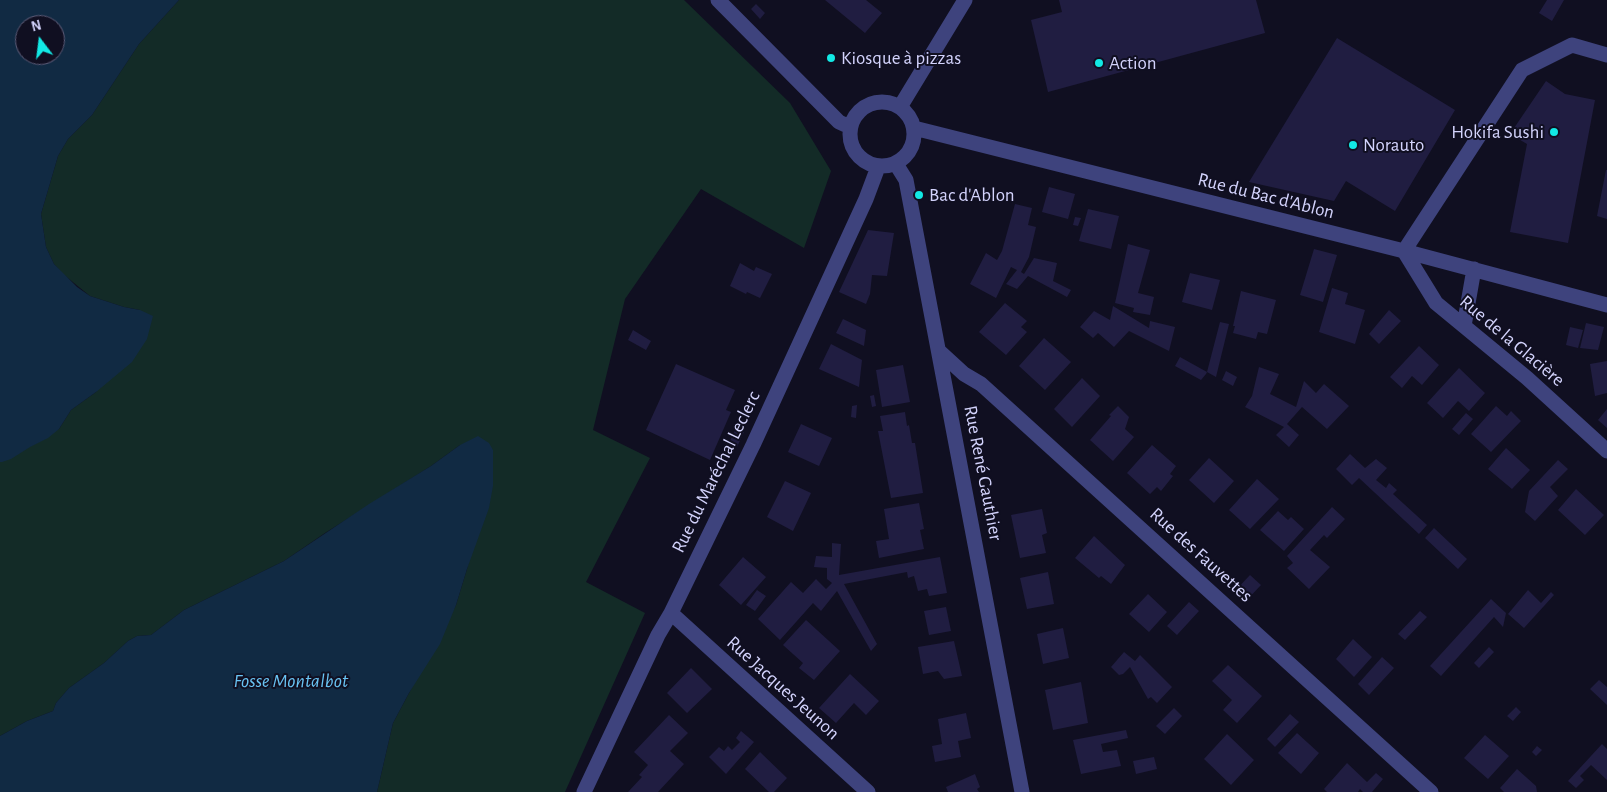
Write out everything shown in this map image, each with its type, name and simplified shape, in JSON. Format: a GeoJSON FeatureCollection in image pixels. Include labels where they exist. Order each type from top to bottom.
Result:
{"type":"FeatureCollection","features":[{"type":"Feature","properties":{"kind":"street"},"geometry":{"type":"LineString","coordinates":[[718,0],[839,122],[850,127]]}},
{"type":"Feature","properties":{"kind":"street"},"geometry":{"type":"LineString","coordinates":[[900,108],[965,0]]}},
{"type":"Feature","properties":{"kind":"street"},"geometry":{"type":"LineString","coordinates":[[1404,251],[1522,70],[1572,45],[1607,55]]}},
{"type":"Feature","properties":{"kind":"street"},"geometry":{"type":"LineString","coordinates":[[880,102],[891,103],[900,108],[911,120],[914,128],[914,139],[911,149],[896,164],[878,167],[866,163],[852,148],[849,138],[850,127],[854,118],[870,104],[880,102]]}},
{"type":"Feature","properties":{"kind":"street","name":"Rue du Bac d'Ablon"},"geometry":{"type":"LineString","coordinates":[[914,128],[1404,251],[1607,305]]}},
{"type":"Feature","properties":{"kind":"street","name":"Rue René Gauthier"},"geometry":{"type":"LineString","coordinates":[[896,164],[906,180],[1022,792]]}},
{"type":"Feature","properties":{"kind":"street","name":"Rue du Maréchal Leclerc"},"geometry":{"type":"LineString","coordinates":[[584,792],[658,635],[671,613],[757,436],[866,199],[878,167]]}},
{"type":"Feature","properties":{"kind":"street","name":"Rue de la Glacière"},"geometry":{"type":"LineString","coordinates":[[1404,251],[1436,303],[1527,378],[1607,451]]}},
{"type":"Feature","properties":{"kind":"street"},"geometry":{"type":"LineString","coordinates":[[1464,326],[1474,269]]}},
{"type":"Feature","properties":{"kind":"street","name":"Rue des Fauvettes"},"geometry":{"type":"LineString","coordinates":[[940,352],[964,374],[981,384],[1431,792]]}},
{"type":"Feature","properties":{"kind":"street","name":"Rue Jacques Jeunon"},"geometry":{"type":"LineString","coordinates":[[671,613],[868,792]]}},
{"type":"Feature","properties":{"kind":"green space"},"geometry":{"type":"Polygon","coordinates":[[[179,0],[684,0],[790,103],[831,171],[804,248],[701,189],[625,299],[593,430],[650,458],[586,582],[645,613],[565,792],[377,792],[393,723],[456,605],[493,465],[493,450],[460,445],[431,466],[284,561],[184,610],[151,635],[137,636],[128,641],[104,663],[69,688],[56,703],[53,711],[27,721],[0,736],[0,455],[59,429],[71,410],[96,392],[140,310],[90,296],[63,274],[54,264],[46,247],[41,214],[58,156],[68,139],[92,115],[139,44],[179,0]]]}},
{"type":"Feature","properties":{"kind":"water"},"geometry":{"type":"Polygon","coordinates":[[[0,0],[179,0],[139,44],[92,115],[68,139],[58,156],[41,214],[46,247],[54,264],[77,287],[90,296],[140,310],[153,316],[147,339],[132,362],[71,410],[59,429],[48,438],[11,459],[0,462],[0,0]]]}},
{"type":"Feature","properties":{"kind":"water","name":"Fosse Montalbot"},"geometry":{"type":"Polygon","coordinates":[[[478,436],[489,443],[493,450],[493,486],[489,508],[456,605],[440,644],[409,693],[393,723],[377,792],[0,792],[0,736],[27,721],[53,711],[56,703],[69,688],[104,663],[128,641],[137,636],[151,635],[184,610],[284,561],[369,504],[431,466],[460,445],[478,436]]]}},
{"type":"Feature","properties":{"kind":"building"},"geometry":{"type":"Polygon","coordinates":[[[825,0],[866,0],[882,13],[865,33],[825,0]]]}},
{"type":"Feature","properties":{"kind":"building","name":"Action"},"geometry":{"type":"Polygon","coordinates":[[[1059,0],[1256,0],[1265,33],[1048,92],[1031,20],[1062,12],[1059,0]]]}},
{"type":"Feature","properties":{"kind":"building"},"geometry":{"type":"Polygon","coordinates":[[[1547,0],[1564,0],[1552,21],[1539,13],[1547,0]]]}},
{"type":"Feature","properties":{"kind":"building"},"geometry":{"type":"Polygon","coordinates":[[[756,4],[765,13],[760,19],[751,9],[756,4]]]}},
{"type":"Feature","properties":{"kind":"building","name":"Norauto"},"geometry":{"type":"Polygon","coordinates":[[[1337,38],[1455,110],[1395,211],[1346,181],[1334,201],[1249,182],[1337,38]]]}},
{"type":"Feature","properties":{"kind":"building"},"geometry":{"type":"Polygon","coordinates":[[[1546,81],[1565,94],[1595,100],[1568,243],[1510,232],[1527,144],[1510,134],[1546,81]]]}},
{"type":"Feature","properties":{"kind":"building"},"geometry":{"type":"Polygon","coordinates":[[[1607,170],[1607,219],[1597,216],[1607,170]]]}},
{"type":"Feature","properties":{"kind":"building"},"geometry":{"type":"Polygon","coordinates":[[[1049,187],[1075,194],[1068,219],[1042,212],[1049,187]]]}},
{"type":"Feature","properties":{"kind":"building"},"geometry":{"type":"Polygon","coordinates":[[[1015,204],[1032,208],[1028,225],[1036,227],[1029,257],[1021,272],[1024,274],[1034,258],[1057,263],[1053,281],[1071,290],[1067,297],[1028,276],[1017,289],[1006,284],[1017,270],[1011,267],[996,298],[970,284],[986,253],[997,260],[1002,251],[1015,204]]]}},
{"type":"Feature","properties":{"kind":"building"},"geometry":{"type":"Polygon","coordinates":[[[1088,209],[1119,216],[1111,249],[1079,241],[1088,209]]]}},
{"type":"Feature","properties":{"kind":"building"},"geometry":{"type":"Polygon","coordinates":[[[1075,217],[1081,218],[1078,226],[1073,225],[1075,217]]]}},
{"type":"Feature","properties":{"kind":"building"},"geometry":{"type":"Polygon","coordinates":[[[868,230],[894,233],[887,276],[872,275],[870,294],[866,304],[839,292],[868,230]]]}},
{"type":"Feature","properties":{"kind":"building"},"geometry":{"type":"Polygon","coordinates":[[[1128,244],[1150,250],[1138,293],[1154,297],[1150,315],[1133,312],[1134,308],[1115,303],[1128,244]]]}},
{"type":"Feature","properties":{"kind":"building"},"geometry":{"type":"Polygon","coordinates":[[[1314,249],[1337,255],[1323,302],[1300,295],[1314,249]]]}},
{"type":"Feature","properties":{"kind":"building"},"geometry":{"type":"Polygon","coordinates":[[[740,263],[754,271],[756,267],[772,274],[760,298],[730,286],[740,263]]]}},
{"type":"Feature","properties":{"kind":"building"},"geometry":{"type":"Polygon","coordinates":[[[1190,273],[1220,280],[1212,310],[1182,302],[1190,273]]]}},
{"type":"Feature","properties":{"kind":"building"},"geometry":{"type":"Polygon","coordinates":[[[1332,288],[1348,293],[1345,304],[1365,310],[1355,344],[1319,332],[1332,288]]]}},
{"type":"Feature","properties":{"kind":"building"},"geometry":{"type":"Polygon","coordinates":[[[1241,291],[1276,300],[1267,334],[1258,332],[1256,339],[1233,333],[1241,291]]]}},
{"type":"Feature","properties":{"kind":"building"},"geometry":{"type":"Polygon","coordinates":[[[1005,303],[1027,321],[1021,327],[1027,332],[1006,355],[979,332],[1005,303]]]}},
{"type":"Feature","properties":{"kind":"building"},"geometry":{"type":"Polygon","coordinates":[[[1113,306],[1149,328],[1150,321],[1175,327],[1169,351],[1129,331],[1114,347],[1098,333],[1093,338],[1080,327],[1094,311],[1110,320],[1113,306]]]}},
{"type":"Feature","properties":{"kind":"building"},"geometry":{"type":"Polygon","coordinates":[[[1389,310],[1401,321],[1379,344],[1369,334],[1389,310]]]}},
{"type":"Feature","properties":{"kind":"building"},"geometry":{"type":"Polygon","coordinates":[[[843,319],[866,330],[864,346],[836,333],[843,319]]]}},
{"type":"Feature","properties":{"kind":"building"},"geometry":{"type":"Polygon","coordinates":[[[1220,322],[1229,324],[1216,377],[1207,372],[1220,322]]]}},
{"type":"Feature","properties":{"kind":"building"},"geometry":{"type":"Polygon","coordinates":[[[1586,323],[1604,327],[1598,350],[1580,348],[1586,323]]]}},
{"type":"Feature","properties":{"kind":"building"},"geometry":{"type":"Polygon","coordinates":[[[1570,327],[1583,330],[1578,348],[1566,345],[1570,327]]]}},
{"type":"Feature","properties":{"kind":"building"},"geometry":{"type":"Polygon","coordinates":[[[633,330],[651,341],[646,350],[628,340],[633,330]]]}},
{"type":"Feature","properties":{"kind":"building"},"geometry":{"type":"Polygon","coordinates":[[[1044,338],[1071,362],[1045,390],[1019,366],[1044,338]]]}},
{"type":"Feature","properties":{"kind":"building"},"geometry":{"type":"Polygon","coordinates":[[[831,344],[862,360],[859,387],[819,369],[831,344]]]}},
{"type":"Feature","properties":{"kind":"building"},"geometry":{"type":"Polygon","coordinates":[[[1419,346],[1439,365],[1422,385],[1412,376],[1402,388],[1390,377],[1419,346]]]}},
{"type":"Feature","properties":{"kind":"building"},"geometry":{"type":"Polygon","coordinates":[[[1180,357],[1207,372],[1201,380],[1175,366],[1180,357]]]}},
{"type":"Feature","properties":{"kind":"building"},"geometry":{"type":"Polygon","coordinates":[[[1607,361],[1607,393],[1595,396],[1590,364],[1607,361]]]}},
{"type":"Feature","properties":{"kind":"building"},"geometry":{"type":"Polygon","coordinates":[[[676,364],[735,390],[726,410],[731,412],[710,460],[646,430],[676,364]]]}},
{"type":"Feature","properties":{"kind":"building"},"geometry":{"type":"Polygon","coordinates":[[[903,365],[910,402],[882,407],[876,370],[903,365]]]}},
{"type":"Feature","properties":{"kind":"building"},"geometry":{"type":"Polygon","coordinates":[[[1259,367],[1279,374],[1270,394],[1296,407],[1304,381],[1316,393],[1324,384],[1349,406],[1327,429],[1302,407],[1287,424],[1299,435],[1289,447],[1276,435],[1284,427],[1245,407],[1252,396],[1259,367]]]}},
{"type":"Feature","properties":{"kind":"building"},"geometry":{"type":"Polygon","coordinates":[[[1459,368],[1485,393],[1469,411],[1458,401],[1443,418],[1427,403],[1459,368]]]}},
{"type":"Feature","properties":{"kind":"building"},"geometry":{"type":"Polygon","coordinates":[[[1226,371],[1237,377],[1233,386],[1222,380],[1226,371]]]}},
{"type":"Feature","properties":{"kind":"building"},"geometry":{"type":"Polygon","coordinates":[[[1082,378],[1100,396],[1072,427],[1054,409],[1082,378]]]}},
{"type":"Feature","properties":{"kind":"building"},"geometry":{"type":"Polygon","coordinates":[[[874,395],[876,406],[872,407],[870,396],[874,395]]]}},
{"type":"Feature","properties":{"kind":"building"},"geometry":{"type":"Polygon","coordinates":[[[857,405],[856,418],[851,417],[852,406],[857,405]]]}},
{"type":"Feature","properties":{"kind":"building"},"geometry":{"type":"Polygon","coordinates":[[[1118,406],[1129,417],[1125,429],[1134,437],[1113,461],[1090,440],[1118,406]]]}},
{"type":"Feature","properties":{"kind":"building"},"geometry":{"type":"Polygon","coordinates":[[[1496,406],[1507,416],[1511,411],[1521,421],[1491,452],[1471,434],[1496,406]]]}},
{"type":"Feature","properties":{"kind":"building"},"geometry":{"type":"Polygon","coordinates":[[[1607,409],[1607,428],[1598,420],[1607,409]]]}},
{"type":"Feature","properties":{"kind":"building"},"geometry":{"type":"Polygon","coordinates":[[[905,412],[912,443],[915,443],[923,493],[891,498],[878,431],[883,431],[880,416],[905,412]]]}},
{"type":"Feature","properties":{"kind":"building"},"geometry":{"type":"Polygon","coordinates":[[[1466,413],[1473,419],[1459,435],[1452,429],[1466,413]]]}},
{"type":"Feature","properties":{"kind":"building"},"geometry":{"type":"Polygon","coordinates":[[[801,424],[832,438],[819,466],[788,452],[801,424]]]}},
{"type":"Feature","properties":{"kind":"building"},"geometry":{"type":"Polygon","coordinates":[[[736,428],[744,432],[737,447],[729,443],[736,428]]]}},
{"type":"Feature","properties":{"kind":"building"},"geometry":{"type":"Polygon","coordinates":[[[1152,445],[1176,466],[1170,474],[1173,476],[1161,491],[1157,487],[1150,494],[1127,473],[1152,445]]]}},
{"type":"Feature","properties":{"kind":"building"},"geometry":{"type":"Polygon","coordinates":[[[1506,448],[1530,470],[1512,489],[1488,469],[1506,448]]]}},
{"type":"Feature","properties":{"kind":"building"},"geometry":{"type":"Polygon","coordinates":[[[1350,454],[1365,468],[1376,459],[1387,468],[1376,480],[1386,488],[1389,483],[1397,490],[1393,494],[1427,525],[1419,534],[1359,478],[1352,485],[1336,469],[1350,454]]]}},
{"type":"Feature","properties":{"kind":"building"},"geometry":{"type":"Polygon","coordinates":[[[1209,458],[1234,481],[1214,503],[1189,480],[1209,458]]]}},
{"type":"Feature","properties":{"kind":"building"},"geometry":{"type":"Polygon","coordinates":[[[1558,460],[1568,469],[1550,487],[1558,496],[1535,521],[1525,512],[1529,491],[1558,460]]]}},
{"type":"Feature","properties":{"kind":"building"},"geometry":{"type":"Polygon","coordinates":[[[1257,479],[1279,499],[1250,529],[1229,510],[1257,479]]]}},
{"type":"Feature","properties":{"kind":"building"},"geometry":{"type":"Polygon","coordinates":[[[785,481],[811,493],[793,531],[767,517],[785,481]]]}},
{"type":"Feature","properties":{"kind":"building"},"geometry":{"type":"Polygon","coordinates":[[[1576,489],[1604,515],[1585,535],[1558,510],[1576,489]]]}},
{"type":"Feature","properties":{"kind":"building"},"geometry":{"type":"Polygon","coordinates":[[[919,503],[924,529],[920,530],[924,549],[879,558],[876,541],[889,539],[884,509],[919,503]]]}},
{"type":"Feature","properties":{"kind":"building"},"geometry":{"type":"Polygon","coordinates":[[[1332,507],[1345,519],[1327,538],[1324,535],[1310,550],[1330,567],[1309,589],[1287,568],[1293,563],[1287,556],[1332,507]]]}},
{"type":"Feature","properties":{"kind":"building"},"geometry":{"type":"Polygon","coordinates":[[[1042,509],[1047,533],[1042,535],[1046,553],[1020,558],[1011,515],[1042,509]]]}},
{"type":"Feature","properties":{"kind":"building"},"geometry":{"type":"Polygon","coordinates":[[[1278,511],[1288,520],[1291,517],[1304,529],[1284,551],[1260,530],[1278,511]]]}},
{"type":"Feature","properties":{"kind":"building"},"geometry":{"type":"Polygon","coordinates":[[[1434,528],[1467,559],[1458,569],[1425,538],[1434,528]]]}},
{"type":"Feature","properties":{"kind":"building"},"geometry":{"type":"Polygon","coordinates":[[[1094,536],[1125,565],[1111,584],[1101,576],[1099,578],[1075,558],[1094,536]]]}},
{"type":"Feature","properties":{"kind":"building"},"geometry":{"type":"Polygon","coordinates":[[[832,543],[841,544],[839,575],[940,557],[947,593],[929,596],[927,589],[918,591],[914,576],[908,578],[907,572],[844,584],[877,644],[871,651],[837,591],[821,611],[813,603],[780,640],[758,619],[791,582],[803,593],[816,579],[826,589],[832,583],[827,579],[827,568],[814,567],[816,556],[832,557],[832,543]]]}},
{"type":"Feature","properties":{"kind":"building"},"geometry":{"type":"Polygon","coordinates":[[[743,557],[766,577],[741,605],[719,585],[743,557]]]}},
{"type":"Feature","properties":{"kind":"building"},"geometry":{"type":"Polygon","coordinates":[[[1048,572],[1054,604],[1027,609],[1020,578],[1048,572]]]}},
{"type":"Feature","properties":{"kind":"building"},"geometry":{"type":"Polygon","coordinates":[[[1250,575],[1261,585],[1245,602],[1234,592],[1250,575]]]}},
{"type":"Feature","properties":{"kind":"building"},"geometry":{"type":"Polygon","coordinates":[[[757,590],[766,596],[755,611],[746,605],[757,590]]]}},
{"type":"Feature","properties":{"kind":"building"},"geometry":{"type":"Polygon","coordinates":[[[1528,590],[1541,603],[1551,592],[1554,595],[1524,628],[1508,614],[1528,590]]]}},
{"type":"Feature","properties":{"kind":"building"},"geometry":{"type":"Polygon","coordinates":[[[1148,594],[1167,612],[1149,632],[1129,614],[1148,594]]]}},
{"type":"Feature","properties":{"kind":"building"},"geometry":{"type":"Polygon","coordinates":[[[1491,599],[1506,613],[1503,627],[1494,617],[1441,676],[1430,666],[1491,599]]]}},
{"type":"Feature","properties":{"kind":"building"},"geometry":{"type":"Polygon","coordinates":[[[1189,602],[1199,611],[1177,635],[1167,626],[1189,602]]]}},
{"type":"Feature","properties":{"kind":"building"},"geometry":{"type":"Polygon","coordinates":[[[946,607],[951,631],[929,635],[924,611],[946,607]]]}},
{"type":"Feature","properties":{"kind":"building"},"geometry":{"type":"Polygon","coordinates":[[[1420,611],[1427,617],[1405,640],[1398,634],[1420,611]]]}},
{"type":"Feature","properties":{"kind":"building"},"geometry":{"type":"Polygon","coordinates":[[[806,620],[840,651],[814,680],[799,668],[803,663],[783,645],[806,620]]]}},
{"type":"Feature","properties":{"kind":"building"},"geometry":{"type":"Polygon","coordinates":[[[1063,628],[1069,658],[1043,664],[1037,634],[1063,628]]]}},
{"type":"Feature","properties":{"kind":"building"},"geometry":{"type":"Polygon","coordinates":[[[1353,639],[1372,657],[1354,677],[1336,659],[1353,639]]]}},
{"type":"Feature","properties":{"kind":"building"},"geometry":{"type":"Polygon","coordinates":[[[954,641],[962,676],[944,679],[938,671],[923,674],[918,647],[954,641]]]}},
{"type":"Feature","properties":{"kind":"building"},"geometry":{"type":"Polygon","coordinates":[[[1489,647],[1494,652],[1479,668],[1474,663],[1489,647]]]}},
{"type":"Feature","properties":{"kind":"building"},"geometry":{"type":"Polygon","coordinates":[[[1124,652],[1135,661],[1140,655],[1172,687],[1157,703],[1151,697],[1148,699],[1130,667],[1123,674],[1119,675],[1111,667],[1124,652]]]}},
{"type":"Feature","properties":{"kind":"building"},"geometry":{"type":"Polygon","coordinates":[[[1382,657],[1394,668],[1369,695],[1358,684],[1382,657]]]}},
{"type":"Feature","properties":{"kind":"building"},"geometry":{"type":"Polygon","coordinates":[[[1228,665],[1262,696],[1237,723],[1223,710],[1232,700],[1212,681],[1228,665]]]}},
{"type":"Feature","properties":{"kind":"building"},"geometry":{"type":"Polygon","coordinates":[[[691,668],[712,689],[687,713],[667,693],[691,668]]]}},
{"type":"Feature","properties":{"kind":"building"},"geometry":{"type":"Polygon","coordinates":[[[850,674],[879,701],[866,715],[854,703],[836,723],[819,708],[850,674]]]}},
{"type":"Feature","properties":{"kind":"building"},"geometry":{"type":"Polygon","coordinates":[[[1599,680],[1607,687],[1607,705],[1590,689],[1599,680]]]}},
{"type":"Feature","properties":{"kind":"building"},"geometry":{"type":"Polygon","coordinates":[[[1081,682],[1088,723],[1053,730],[1045,690],[1081,682]]]}},
{"type":"Feature","properties":{"kind":"building"},"geometry":{"type":"Polygon","coordinates":[[[1516,707],[1521,712],[1513,721],[1507,716],[1516,707]]]}},
{"type":"Feature","properties":{"kind":"building"},"geometry":{"type":"Polygon","coordinates":[[[1174,708],[1182,716],[1165,734],[1156,726],[1174,708]]]}},
{"type":"Feature","properties":{"kind":"building"},"geometry":{"type":"Polygon","coordinates":[[[966,713],[971,738],[958,741],[961,757],[935,762],[932,746],[942,744],[938,719],[966,713]]]}},
{"type":"Feature","properties":{"kind":"building"},"geometry":{"type":"Polygon","coordinates":[[[1290,714],[1299,722],[1275,747],[1267,739],[1290,714]]]}},
{"type":"Feature","properties":{"kind":"building"},"geometry":{"type":"Polygon","coordinates":[[[669,715],[688,733],[670,751],[684,764],[658,792],[628,792],[642,777],[639,775],[648,765],[634,752],[669,715]]]}},
{"type":"Feature","properties":{"kind":"building"},"geometry":{"type":"Polygon","coordinates":[[[1126,730],[1128,738],[1101,744],[1103,752],[1117,750],[1121,766],[1081,774],[1073,740],[1126,730]]]}},
{"type":"Feature","properties":{"kind":"building"},"geometry":{"type":"Polygon","coordinates":[[[741,731],[754,742],[726,774],[709,757],[719,747],[724,751],[728,746],[732,750],[740,742],[736,738],[741,731]]]}},
{"type":"Feature","properties":{"kind":"building"},"geometry":{"type":"Polygon","coordinates":[[[1297,733],[1319,753],[1301,774],[1278,753],[1297,733]]]}},
{"type":"Feature","properties":{"kind":"building"},"geometry":{"type":"Polygon","coordinates":[[[1227,734],[1254,760],[1231,785],[1204,759],[1227,734]]]}},
{"type":"Feature","properties":{"kind":"building"},"geometry":{"type":"Polygon","coordinates":[[[1485,735],[1509,756],[1488,779],[1464,758],[1485,735]]]}},
{"type":"Feature","properties":{"kind":"building"},"geometry":{"type":"Polygon","coordinates":[[[1602,744],[1607,749],[1607,780],[1591,765],[1580,776],[1584,780],[1576,788],[1568,781],[1602,744]]]}},
{"type":"Feature","properties":{"kind":"building"},"geometry":{"type":"Polygon","coordinates":[[[1537,746],[1542,750],[1536,756],[1532,752],[1537,746]]]}},
{"type":"Feature","properties":{"kind":"building"},"geometry":{"type":"Polygon","coordinates":[[[760,752],[787,778],[774,792],[769,792],[745,769],[760,752]]]}},
{"type":"Feature","properties":{"kind":"building"},"geometry":{"type":"Polygon","coordinates":[[[1154,757],[1157,769],[1136,774],[1133,761],[1154,757]]]}},
{"type":"Feature","properties":{"kind":"building"},"geometry":{"type":"Polygon","coordinates":[[[1347,763],[1367,782],[1376,773],[1383,779],[1372,792],[1363,792],[1360,789],[1358,792],[1327,792],[1324,789],[1347,763]]]}},
{"type":"Feature","properties":{"kind":"building"},"geometry":{"type":"Polygon","coordinates":[[[1517,769],[1536,786],[1537,792],[1504,792],[1500,788],[1517,769]]]}},
{"type":"Feature","properties":{"kind":"building"},"geometry":{"type":"Polygon","coordinates":[[[975,774],[980,787],[977,789],[979,792],[948,792],[946,787],[975,774]]]}},
{"type":"Feature","properties":{"kind":"place","name":"Kiosque à pizzas"},"geometry":{"type":"Point","coordinates":[831,58]}},
{"type":"Feature","properties":{"kind":"place","name":"Action"},"geometry":{"type":"Point","coordinates":[1099,63]}},
{"type":"Feature","properties":{"kind":"place","name":"Hokifa Sushi"},"geometry":{"type":"Point","coordinates":[1554,132]}},
{"type":"Feature","properties":{"kind":"place","name":"Norauto"},"geometry":{"type":"Point","coordinates":[1353,145]}},
{"type":"Feature","properties":{"kind":"place","name":"Bac d'Ablon"},"geometry":{"type":"Point","coordinates":[919,195]}}]}
